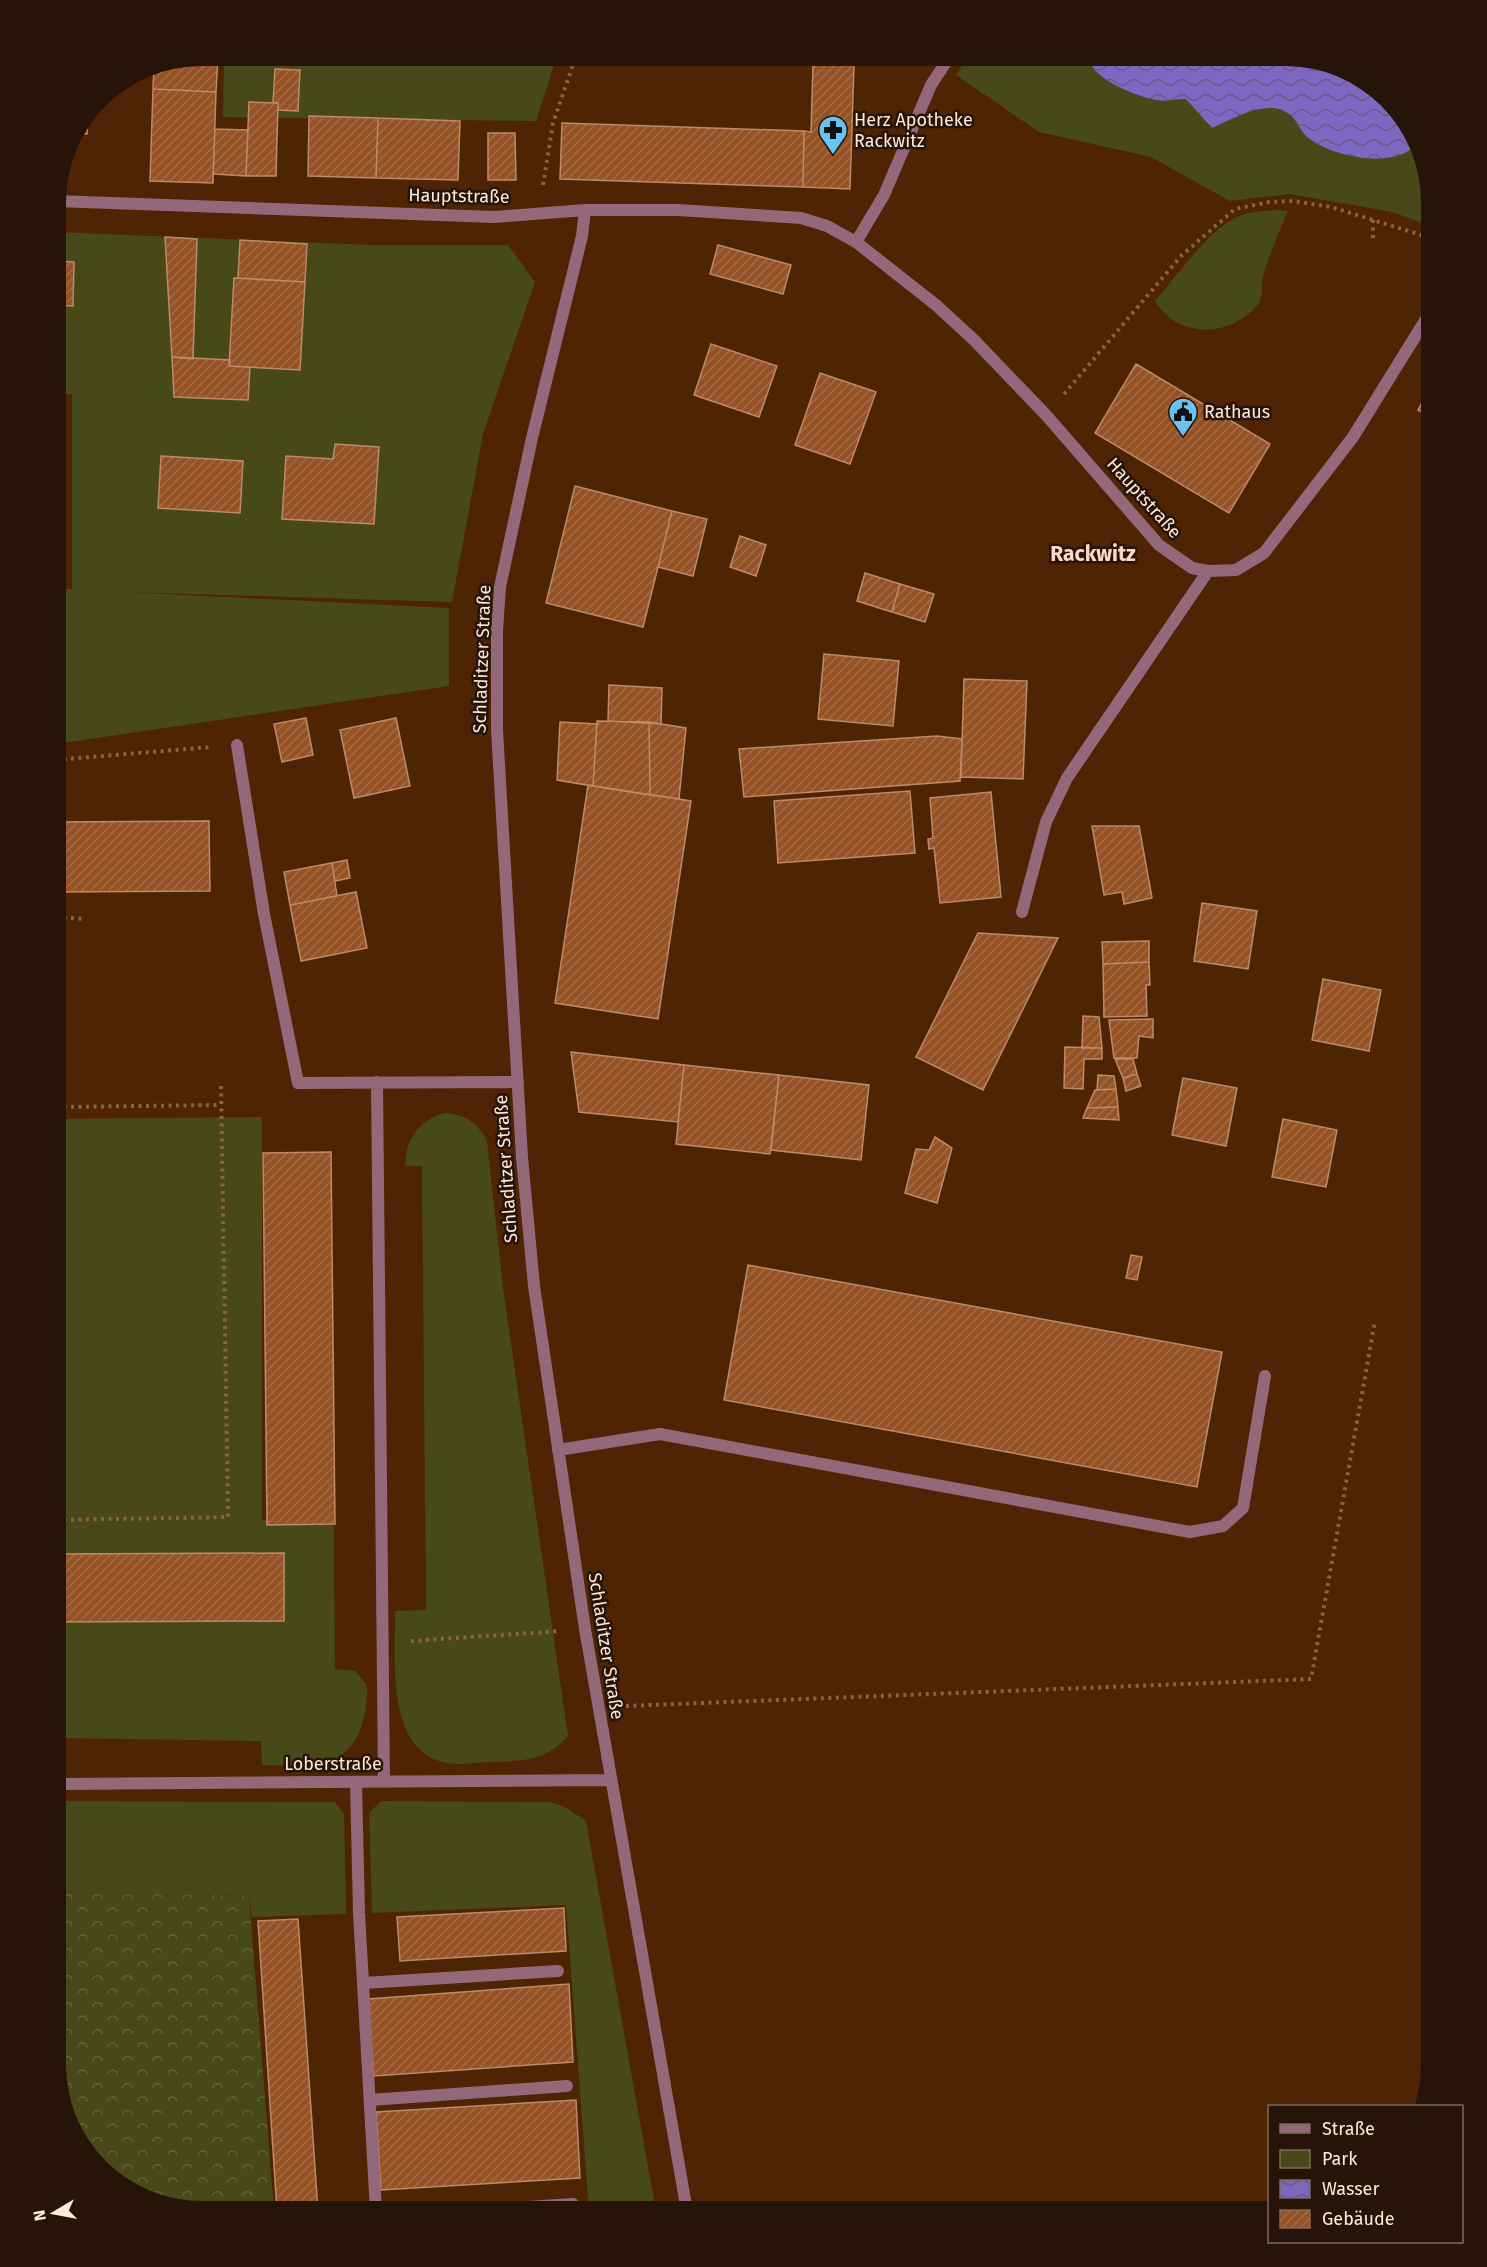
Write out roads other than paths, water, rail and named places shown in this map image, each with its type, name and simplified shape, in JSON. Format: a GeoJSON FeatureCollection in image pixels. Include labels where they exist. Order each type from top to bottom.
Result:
{"type":"FeatureCollection","features":[{"type":"Feature","properties":{"kind":"street"},"geometry":{"type":"LineString","coordinates":[[856,242],[884,195],[931,85],[943,66]]}},
{"type":"Feature","properties":{"kind":"street","name":"Hauptstraße"},"geometry":{"type":"LineString","coordinates":[[66,201],[494,217],[585,210],[678,210],[801,218],[827,226],[856,242],[967,333],[1047,415],[1159,545],[1192,568],[1208,571],[1236,570],[1264,553],[1353,437],[1421,327]]}},
{"type":"Feature","properties":{"kind":"street","name":"Schladitzer Straße"},"geometry":{"type":"LineString","coordinates":[[585,210],[582,236],[510,531],[499,609],[497,730],[529,1242],[585,1629],[685,2201]]}},
{"type":"Feature","properties":{"kind":"street"},"geometry":{"type":"LineString","coordinates":[[1022,912],[1046,822],[1067,778],[1208,571]]}},
{"type":"Feature","properties":{"kind":"street","name":"Schladitzer Straße"},"geometry":{"type":"LineString","coordinates":[[237,745],[264,914],[298,1083],[518,1082]]}},
{"type":"Feature","properties":{"kind":"street"},"geometry":{"type":"LineString","coordinates":[[377,1082],[384,1782]]}},
{"type":"Feature","properties":{"kind":"street"},"geometry":{"type":"LineString","coordinates":[[558,1450],[660,1434],[1190,1532],[1223,1526],[1244,1508],[1265,1376]]}},
{"type":"Feature","properties":{"kind":"street","name":"Loberstraße"},"geometry":{"type":"LineString","coordinates":[[66,1784],[610,1780]]}},
{"type":"Feature","properties":{"kind":"street"},"geometry":{"type":"LineString","coordinates":[[356,1782],[375,2201]]}},
{"type":"Feature","properties":{"kind":"street"},"geometry":{"type":"LineString","coordinates":[[364,1983],[558,1971]]}},
{"type":"Feature","properties":{"kind":"street"},"geometry":{"type":"LineString","coordinates":[[370,2100],[567,2086]]}},
{"type":"Feature","properties":{"kind":"water"},"geometry":{"type":"Polygon","coordinates":[[[1092,66],[1294,66],[1329,73],[1361,89],[1375,100],[1398,126],[1410,149],[1394,157],[1380,159],[1333,151],[1310,139],[1288,113],[1274,108],[1255,110],[1212,128],[1186,99],[1160,101],[1148,98],[1116,86],[1092,66]]]}},
{"type":"Feature","properties":{"kind":"place","name":"Herz Apotheke Rackwitz"},"geometry":{"type":"Point","coordinates":[833,156]}},
{"type":"Feature","properties":{"kind":"place","name":"Rathaus"},"geometry":{"type":"Point","coordinates":[1183,438]}},
{"type":"Feature","properties":{"kind":"district","name":"Rackwitz"},"geometry":{"type":"Point","coordinates":[1093,554]}}]}
